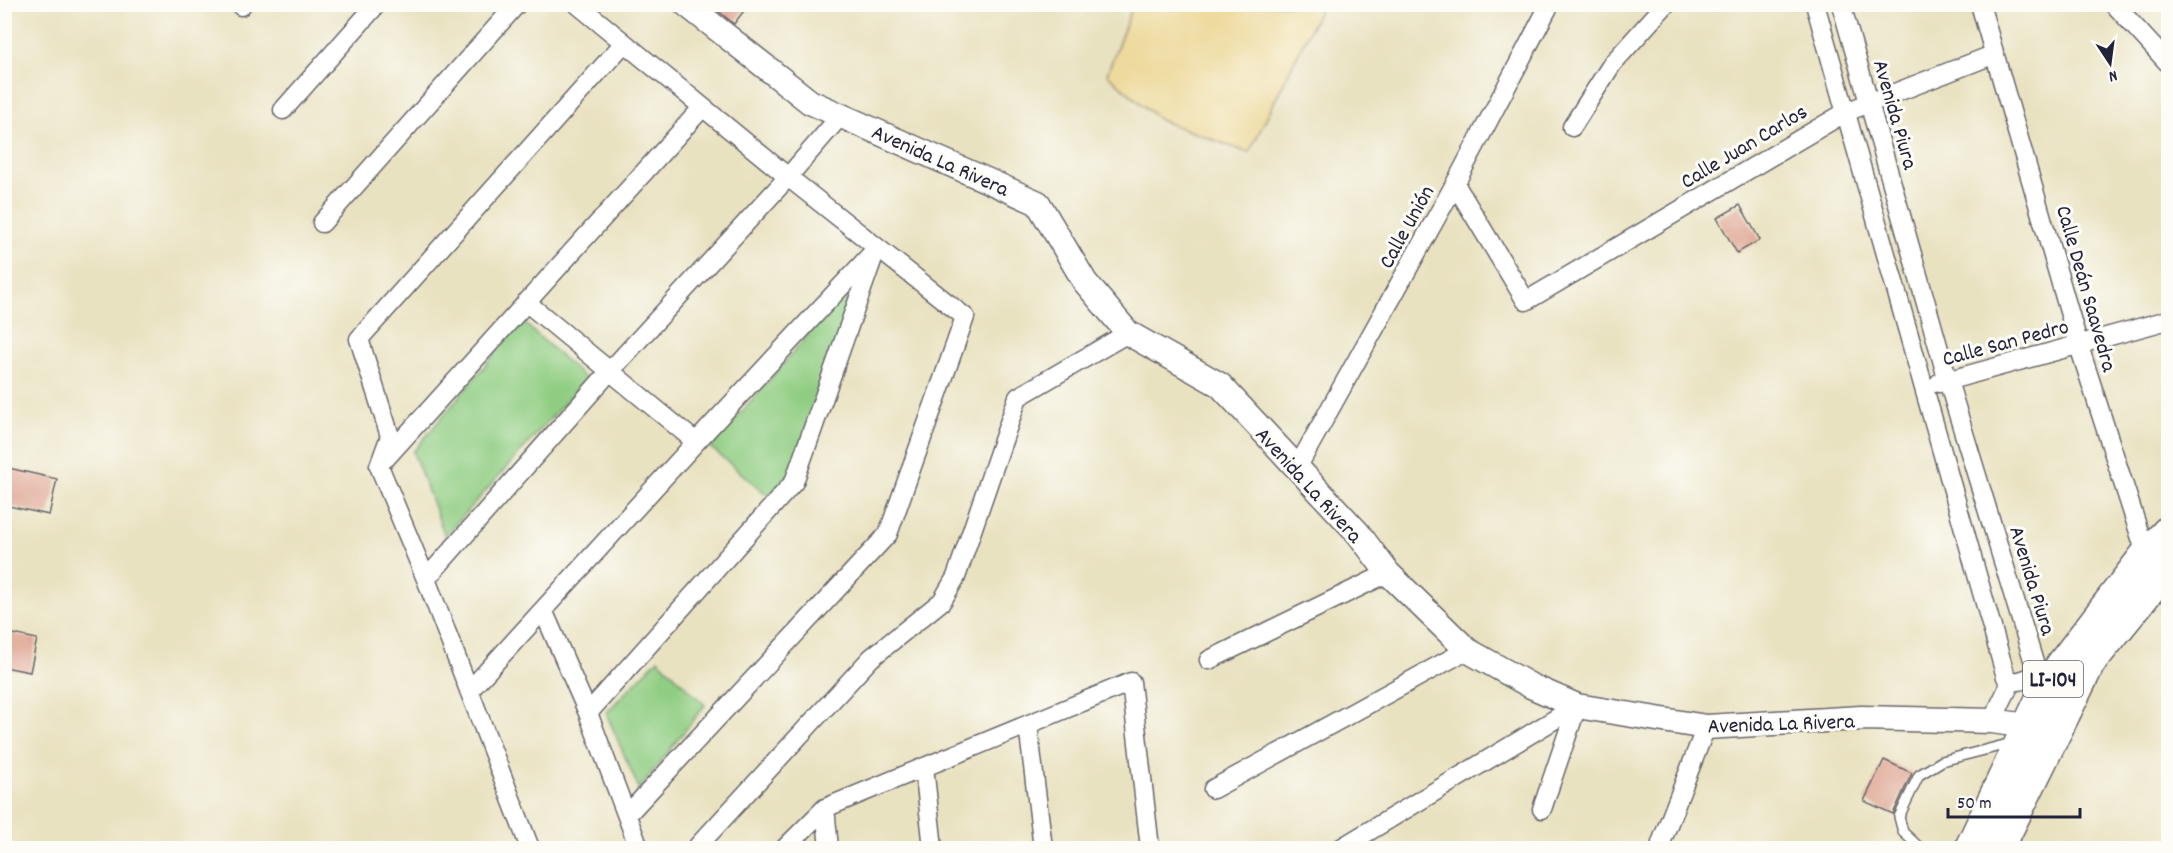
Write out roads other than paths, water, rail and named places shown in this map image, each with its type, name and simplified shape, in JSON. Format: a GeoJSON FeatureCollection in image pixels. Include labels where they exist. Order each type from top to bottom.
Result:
{"type":"FeatureCollection","features":[{"type":"Feature","properties":{"kind":"main road","name":"LI-104"},"geometry":{"type":"LineString","coordinates":[[2000,849],[2090,663],[2157,567],[2169,531]]}},
{"type":"Feature","properties":{"kind":"main road","name":"LI-104"},"geometry":{"type":"LineString","coordinates":[[1970,849],[2024,734],[2061,665],[2157,567]]}},
{"type":"Feature","properties":{"kind":"street"},"geometry":{"type":"LineString","coordinates":[[284,110],[377,4]]}},
{"type":"Feature","properties":{"kind":"street"},"geometry":{"type":"LineString","coordinates":[[322,223],[517,4]]}},
{"type":"Feature","properties":{"kind":"street"},"geometry":{"type":"LineString","coordinates":[[577,4],[702,108],[965,316],[888,534],[627,814]]}},
{"type":"Feature","properties":{"kind":"street","name":"Avenida La Rivera"},"geometry":{"type":"LineString","coordinates":[[686,4],[810,102],[842,114],[1038,203],[1085,282],[1128,333],[1220,385],[1358,533],[1388,573],[1467,650],[1531,686],[1577,706],[1706,726],[1861,718],[1992,721],[2024,734]]}},
{"type":"Feature","properties":{"kind":"street","name":"Calle Unión"},"geometry":{"type":"LineString","coordinates":[[1297,468],[1455,184],[1550,4]]}},
{"type":"Feature","properties":{"kind":"street"},"geometry":{"type":"LineString","coordinates":[[1572,127],[1612,64],[1665,4]]}},
{"type":"Feature","properties":{"kind":"street"},"geometry":{"type":"LineString","coordinates":[[1815,4],[2006,677],[2011,682],[1992,721]]}},
{"type":"Feature","properties":{"kind":"street","name":"Avenida Piura"},"geometry":{"type":"LineString","coordinates":[[1841,4],[1948,381],[2036,669],[2029,678],[2011,682]]}},
{"type":"Feature","properties":{"kind":"street","name":"Calle Deán Saavedra"},"geometry":{"type":"LineString","coordinates":[[1980,4],[2079,346],[2157,567]]}},
{"type":"Feature","properties":{"kind":"street"},"geometry":{"type":"LineString","coordinates":[[2114,4],[2169,63]]}},
{"type":"Feature","properties":{"kind":"street"},"geometry":{"type":"LineString","coordinates":[[530,849],[426,579],[379,466],[390,436],[359,339],[624,43]]}},
{"type":"Feature","properties":{"kind":"street","name":"Calle Juan Carlos"},"geometry":{"type":"LineString","coordinates":[[1455,184],[1526,301],[1846,112],[1995,54]]}},
{"type":"Feature","properties":{"kind":"street"},"geometry":{"type":"LineString","coordinates":[[379,466],[702,108]]}},
{"type":"Feature","properties":{"kind":"street"},"geometry":{"type":"LineString","coordinates":[[426,579],[842,114]]}},
{"type":"Feature","properties":{"kind":"street"},"geometry":{"type":"LineString","coordinates":[[469,691],[877,248]]}},
{"type":"Feature","properties":{"kind":"street"},"geometry":{"type":"LineString","coordinates":[[588,712],[794,482],[877,248]]}},
{"type":"Feature","properties":{"kind":"street"},"geometry":{"type":"LineString","coordinates":[[526,302],[696,442]]}},
{"type":"Feature","properties":{"kind":"street","name":"Calle San Pedro"},"geometry":{"type":"LineString","coordinates":[[1924,387],[2169,320]]}},
{"type":"Feature","properties":{"kind":"street"},"geometry":{"type":"LineString","coordinates":[[696,849],[871,658],[942,601],[956,577],[1017,397],[1128,333]]}},
{"type":"Feature","properties":{"kind":"street"},"geometry":{"type":"LineString","coordinates":[[1209,660],[1388,573]]}},
{"type":"Feature","properties":{"kind":"street"},"geometry":{"type":"LineString","coordinates":[[543,610],[588,712],[639,849]]}},
{"type":"Feature","properties":{"kind":"street"},"geometry":{"type":"LineString","coordinates":[[1213,789],[1467,650]]}},
{"type":"Feature","properties":{"kind":"street"},"geometry":{"type":"LineString","coordinates":[[785,849],[825,808],[1131,682],[1149,849]]}},
{"type":"Feature","properties":{"kind":"street"},"geometry":{"type":"LineString","coordinates":[[1542,809],[1577,706]]}},
{"type":"Feature","properties":{"kind":"street"},"geometry":{"type":"LineString","coordinates":[[1341,849],[1577,706]]}},
{"type":"Feature","properties":{"kind":"street"},"geometry":{"type":"LineString","coordinates":[[1028,725],[1042,849]]}},
{"type":"Feature","properties":{"kind":"street"},"geometry":{"type":"LineString","coordinates":[[1662,843],[1706,726]]}},
{"type":"Feature","properties":{"kind":"street"},"geometry":{"type":"LineString","coordinates":[[924,767],[933,849]]}},
{"type":"Feature","properties":{"kind":"street"},"geometry":{"type":"LineString","coordinates":[[825,808],[829,849]]}},
{"type":"Feature","properties":{"kind":"lane"},"geometry":{"type":"LineString","coordinates":[[1920,849],[1903,832],[1899,817],[1919,775],[1942,761],[2024,734]]}}]}
